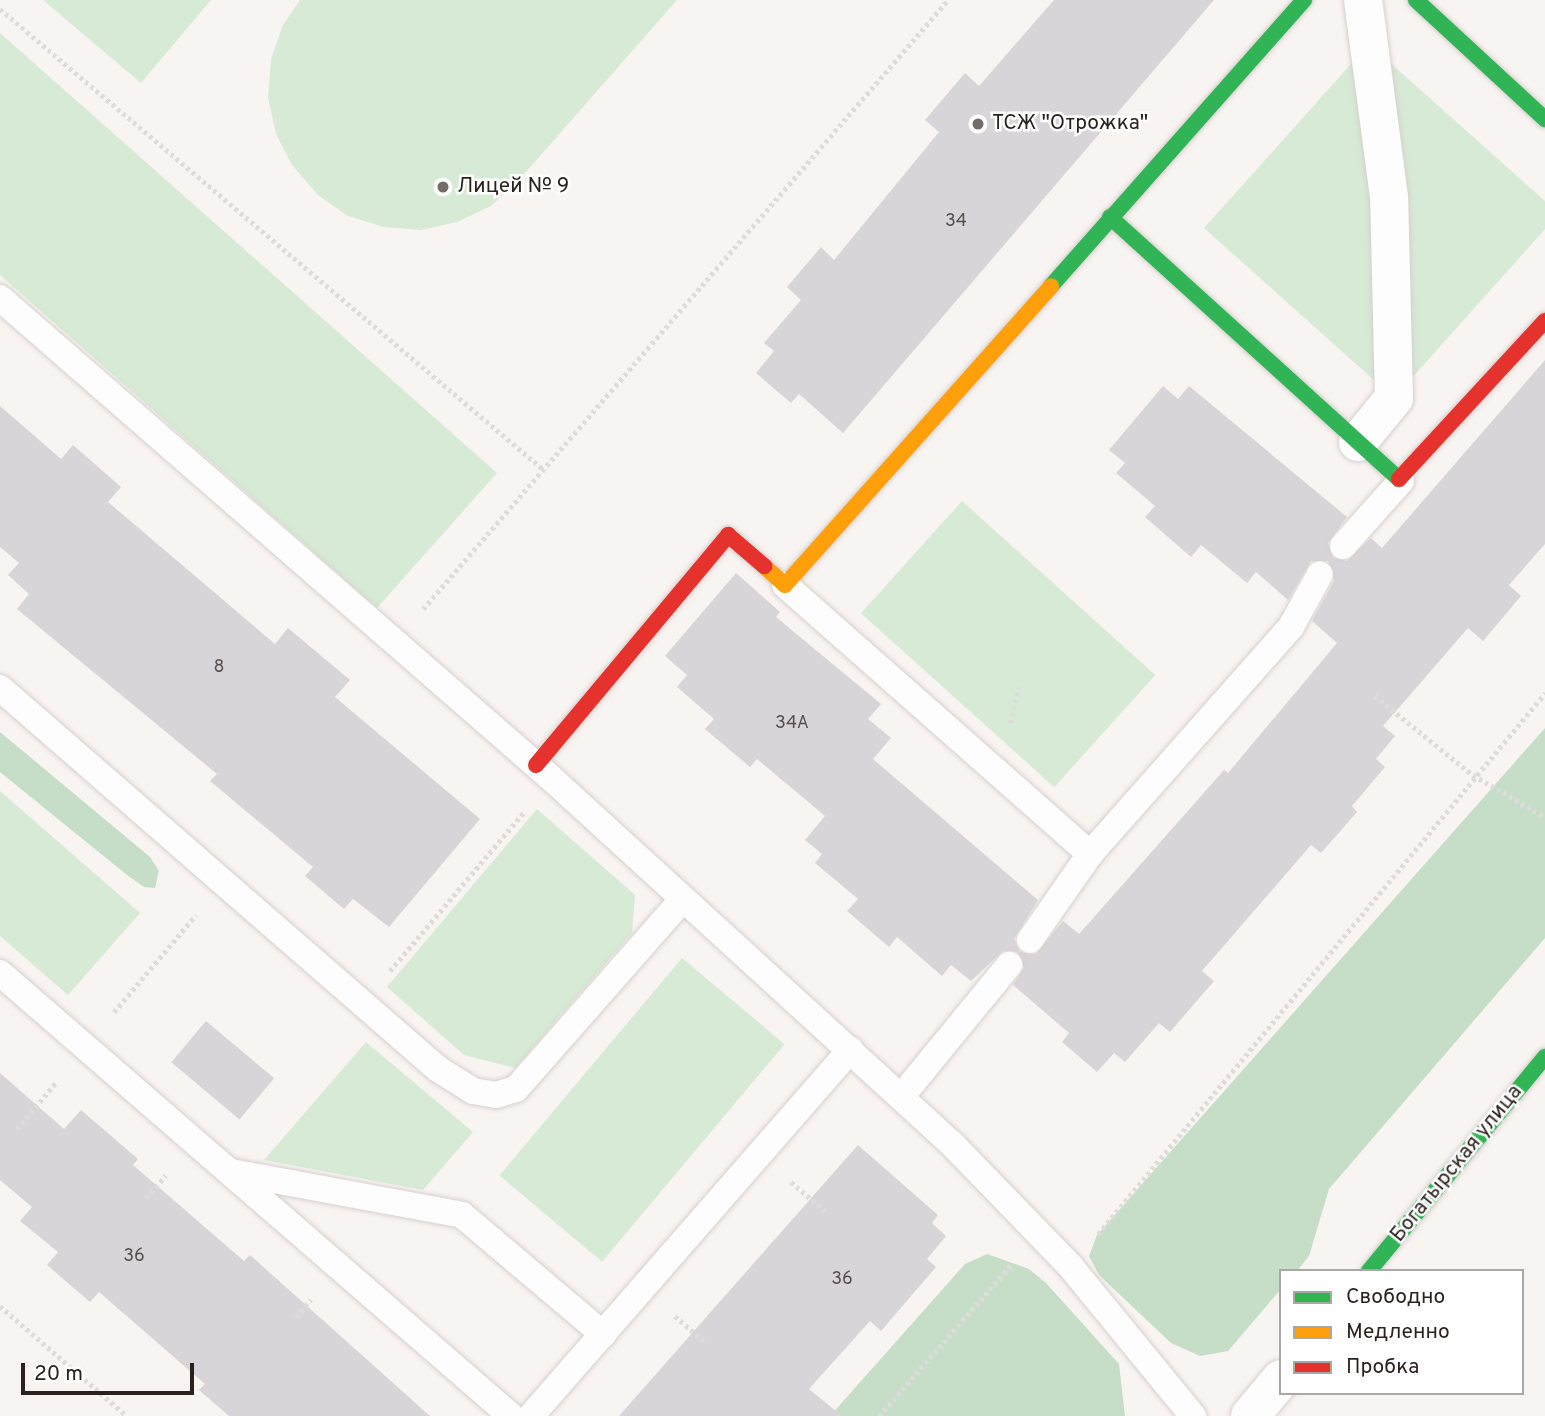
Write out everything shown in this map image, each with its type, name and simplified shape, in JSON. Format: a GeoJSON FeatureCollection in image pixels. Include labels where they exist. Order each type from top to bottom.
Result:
{"type":"FeatureCollection","features":[{"type":"Feature","properties":{"kind":"street"},"geometry":{"type":"LineString","coordinates":[[544,772],[728,535],[785,585],[1304,0]]}},
{"type":"Feature","properties":{"kind":"street"},"geometry":{"type":"LineString","coordinates":[[1358,442],[1394,398],[1389,197],[1363,0]]}},
{"type":"Feature","properties":{"kind":"street"},"geometry":{"type":"LineString","coordinates":[[1416,0],[1545,119]]}},
{"type":"Feature","properties":{"kind":"street"},"geometry":{"type":"LineString","coordinates":[[1111,216],[1401,481],[1545,321]]}},
{"type":"Feature","properties":{"kind":"street","name":"Богатырская улица"},"geometry":{"type":"LineString","coordinates":[[1372,1269],[1545,1058]]}},
{"type":"Feature","properties":{"kind":"street"},"geometry":{"type":"LineString","coordinates":[[1250,1416],[1279,1381]]}},
{"type":"Feature","properties":{"kind":"lane"},"geometry":{"type":"LineString","coordinates":[[0,298],[544,772],[901,1097],[1071,1267],[1193,1416]]}},
{"type":"Feature","properties":{"kind":"lane"},"geometry":{"type":"LineString","coordinates":[[1343,546],[1401,481]]}},
{"type":"Feature","properties":{"kind":"lane"},"geometry":{"type":"LineString","coordinates":[[1030,940],[1090,854],[1291,627],[1320,574]]}},
{"type":"Feature","properties":{"kind":"lane"},"geometry":{"type":"LineString","coordinates":[[785,585],[1090,854]]}},
{"type":"Feature","properties":{"kind":"lane"},"geometry":{"type":"LineString","coordinates":[[0,688],[438,1069],[473,1091],[496,1095],[516,1089],[683,899]]}},
{"type":"Feature","properties":{"kind":"lane"},"geometry":{"type":"LineString","coordinates":[[901,1097],[1009,965]]}},
{"type":"Feature","properties":{"kind":"lane"},"geometry":{"type":"LineString","coordinates":[[0,973],[511,1416]]}},
{"type":"Feature","properties":{"kind":"lane"},"geometry":{"type":"LineString","coordinates":[[531,1416],[850,1050]]}},
{"type":"Feature","properties":{"kind":"lane"},"geometry":{"type":"LineString","coordinates":[[230,1172],[462,1215],[603,1334]]}},
{"type":"Feature","properties":{"kind":"path"},"geometry":{"type":"LineString","coordinates":[[394,642],[948,0]]}},
{"type":"Feature","properties":{"kind":"path"},"geometry":{"type":"LineString","coordinates":[[0,9],[544,470]]}},
{"type":"Feature","properties":{"kind":"path"},"geometry":{"type":"LineString","coordinates":[[1071,1267],[1545,692]]}},
{"type":"Feature","properties":{"kind":"path"},"geometry":{"type":"LineString","coordinates":[[1375,696],[1474,775],[1545,817]]}},
{"type":"Feature","properties":{"kind":"path"},"geometry":{"type":"LineString","coordinates":[[362,1004],[544,772]]}},
{"type":"Feature","properties":{"kind":"path"},"geometry":{"type":"LineString","coordinates":[[17,1129],[223,882]]}},
{"type":"Feature","properties":{"kind":"path"},"geometry":{"type":"LineString","coordinates":[[879,1416],[1039,1233]]}},
{"type":"Feature","properties":{"kind":"path"},"geometry":{"type":"LineString","coordinates":[[0,1306],[127,1416]]}},
{"type":"Feature","properties":{"kind":"green space"},"geometry":{"type":"Polygon","coordinates":[[[43,0],[211,0],[141,83],[43,0]]]}},
{"type":"Feature","properties":{"kind":"green space"},"geometry":{"type":"Polygon","coordinates":[[[300,0],[677,0],[518,181],[491,206],[457,222],[421,230],[384,227],[348,216],[318,195],[292,165],[276,134],[268,98],[271,59],[283,25],[300,0]]]}},
{"type":"Feature","properties":{"kind":"green space"},"geometry":{"type":"Polygon","coordinates":[[[0,33],[497,473],[377,608],[0,275],[0,33]]]}},
{"type":"Feature","properties":{"kind":"green space"},"geometry":{"type":"Polygon","coordinates":[[[1369,44],[1545,201],[1545,229],[1394,398],[1204,228],[1369,44]]]}},
{"type":"Feature","properties":{"kind":"green space"},"geometry":{"type":"Polygon","coordinates":[[[962,501],[1155,675],[1054,787],[861,613],[962,501]]]}},
{"type":"Feature","properties":{"kind":"green space"},"geometry":{"type":"Polygon","coordinates":[[[1545,728],[1545,938],[1329,1189],[1309,1256],[1299,1269],[1279,1269],[1279,1291],[1228,1351],[1200,1356],[1171,1343],[1099,1275],[1089,1256],[1097,1235],[1545,728]]]}},
{"type":"Feature","properties":{"kind":"green space"},"geometry":{"type":"Polygon","coordinates":[[[0,732],[150,857],[159,871],[155,888],[144,887],[127,875],[0,772],[0,732]]]}},
{"type":"Feature","properties":{"kind":"green space"},"geometry":{"type":"Polygon","coordinates":[[[0,791],[140,913],[68,995],[0,936],[0,791]]]}},
{"type":"Feature","properties":{"kind":"green space"},"geometry":{"type":"Polygon","coordinates":[[[537,809],[635,895],[632,933],[515,1068],[464,1055],[387,987],[537,809]]]}},
{"type":"Feature","properties":{"kind":"green space"},"geometry":{"type":"Polygon","coordinates":[[[682,958],[785,1044],[602,1262],[499,1176],[682,958]]]}},
{"type":"Feature","properties":{"kind":"green space"},"geometry":{"type":"Polygon","coordinates":[[[366,1042],[473,1132],[423,1190],[264,1160],[366,1042]]]}},
{"type":"Feature","properties":{"kind":"green space"},"geometry":{"type":"Polygon","coordinates":[[[987,1254],[1029,1269],[1046,1283],[1119,1364],[1125,1416],[830,1416],[965,1264],[987,1254]]]}},
{"type":"Feature","properties":{"kind":"building"},"geometry":{"type":"Polygon","coordinates":[[[1054,0],[1214,0],[843,433],[799,394],[791,403],[756,373],[774,351],[764,343],[801,300],[787,287],[821,247],[834,260],[939,132],[925,120],[965,73],[979,86],[1054,0]]]}},
{"type":"Feature","properties":{"kind":"building"},"geometry":{"type":"Polygon","coordinates":[[[1545,360],[1545,544],[1509,585],[1521,596],[1483,641],[1468,628],[1383,726],[1395,736],[1376,759],[1385,767],[1352,806],[1357,812],[1321,853],[1311,845],[1202,971],[1214,981],[1170,1032],[1159,1023],[1125,1062],[1114,1053],[1097,1072],[1062,1042],[1069,1033],[1013,985],[1024,968],[1018,952],[1003,951],[971,981],[951,965],[942,976],[897,937],[889,947],[847,911],[858,899],[815,863],[822,854],[805,840],[825,816],[757,759],[750,767],[705,729],[714,719],[677,687],[687,675],[665,656],[736,573],[780,612],[776,617],[881,704],[868,719],[891,738],[873,759],[1038,900],[1014,939],[1020,952],[1036,954],[1063,921],[1079,934],[1224,770],[1228,773],[1337,643],[1312,621],[1334,581],[1328,561],[1311,561],[1288,600],[1256,572],[1247,583],[1201,545],[1191,557],[1145,517],[1155,506],[1116,473],[1125,463],[1109,450],[1163,386],[1178,399],[1189,386],[1347,517],[1328,543],[1333,558],[1347,561],[1371,538],[1382,548],[1545,360]]]}},
{"type":"Feature","properties":{"kind":"building"},"geometry":{"type":"Polygon","coordinates":[[[0,406],[61,459],[73,445],[121,487],[108,502],[275,644],[288,628],[350,680],[335,697],[480,819],[389,927],[353,899],[344,909],[305,876],[313,867],[210,781],[217,774],[17,609],[29,594],[8,575],[19,563],[0,547],[0,406]]]}},
{"type":"Feature","properties":{"kind":"building"},"geometry":{"type":"Polygon","coordinates":[[[206,1021],[274,1078],[239,1120],[171,1062],[206,1021]]]}},
{"type":"Feature","properties":{"kind":"building"},"geometry":{"type":"Polygon","coordinates":[[[0,1073],[64,1129],[81,1110],[138,1159],[133,1165],[244,1261],[250,1255],[430,1416],[229,1416],[199,1390],[205,1384],[99,1292],[90,1302],[47,1265],[58,1252],[20,1221],[32,1207],[0,1180],[0,1073]]]}},
{"type":"Feature","properties":{"kind":"building"},"geometry":{"type":"Polygon","coordinates":[[[858,1145],[938,1215],[932,1223],[946,1236],[927,1259],[936,1267],[881,1331],[870,1321],[809,1389],[842,1416],[619,1416],[858,1145]]]}},
{"type":"Feature","properties":{"kind":"traffic: fast"},"geometry":{"type":"LineString","coordinates":[[1051,286],[1304,0]]}},
{"type":"Feature","properties":{"kind":"traffic: fast"},"geometry":{"type":"LineString","coordinates":[[1416,0],[1545,119]]}},
{"type":"Feature","properties":{"kind":"traffic: fast"},"geometry":{"type":"LineString","coordinates":[[1110,217],[1399,479]]}},
{"type":"Feature","properties":{"kind":"traffic: fast"},"geometry":{"type":"LineString","coordinates":[[1371,1269],[1545,1057]]}},
{"type":"Feature","properties":{"kind":"traffic: slow"},"geometry":{"type":"LineString","coordinates":[[764,566],[785,585],[1051,286]]}},
{"type":"Feature","properties":{"kind":"traffic: jam"},"geometry":{"type":"LineString","coordinates":[[1399,479],[1545,321]]}},
{"type":"Feature","properties":{"kind":"traffic: jam"},"geometry":{"type":"LineString","coordinates":[[536,765],[728,535],[764,566]]}},
{"type":"Feature","properties":{"kind":"place","name":"ТСЖ \"Отрожка\""},"geometry":{"type":"Point","coordinates":[978,124]}},
{"type":"Feature","properties":{"kind":"place","name":"Лицей № 9"},"geometry":{"type":"Point","coordinates":[443,187]}}]}
